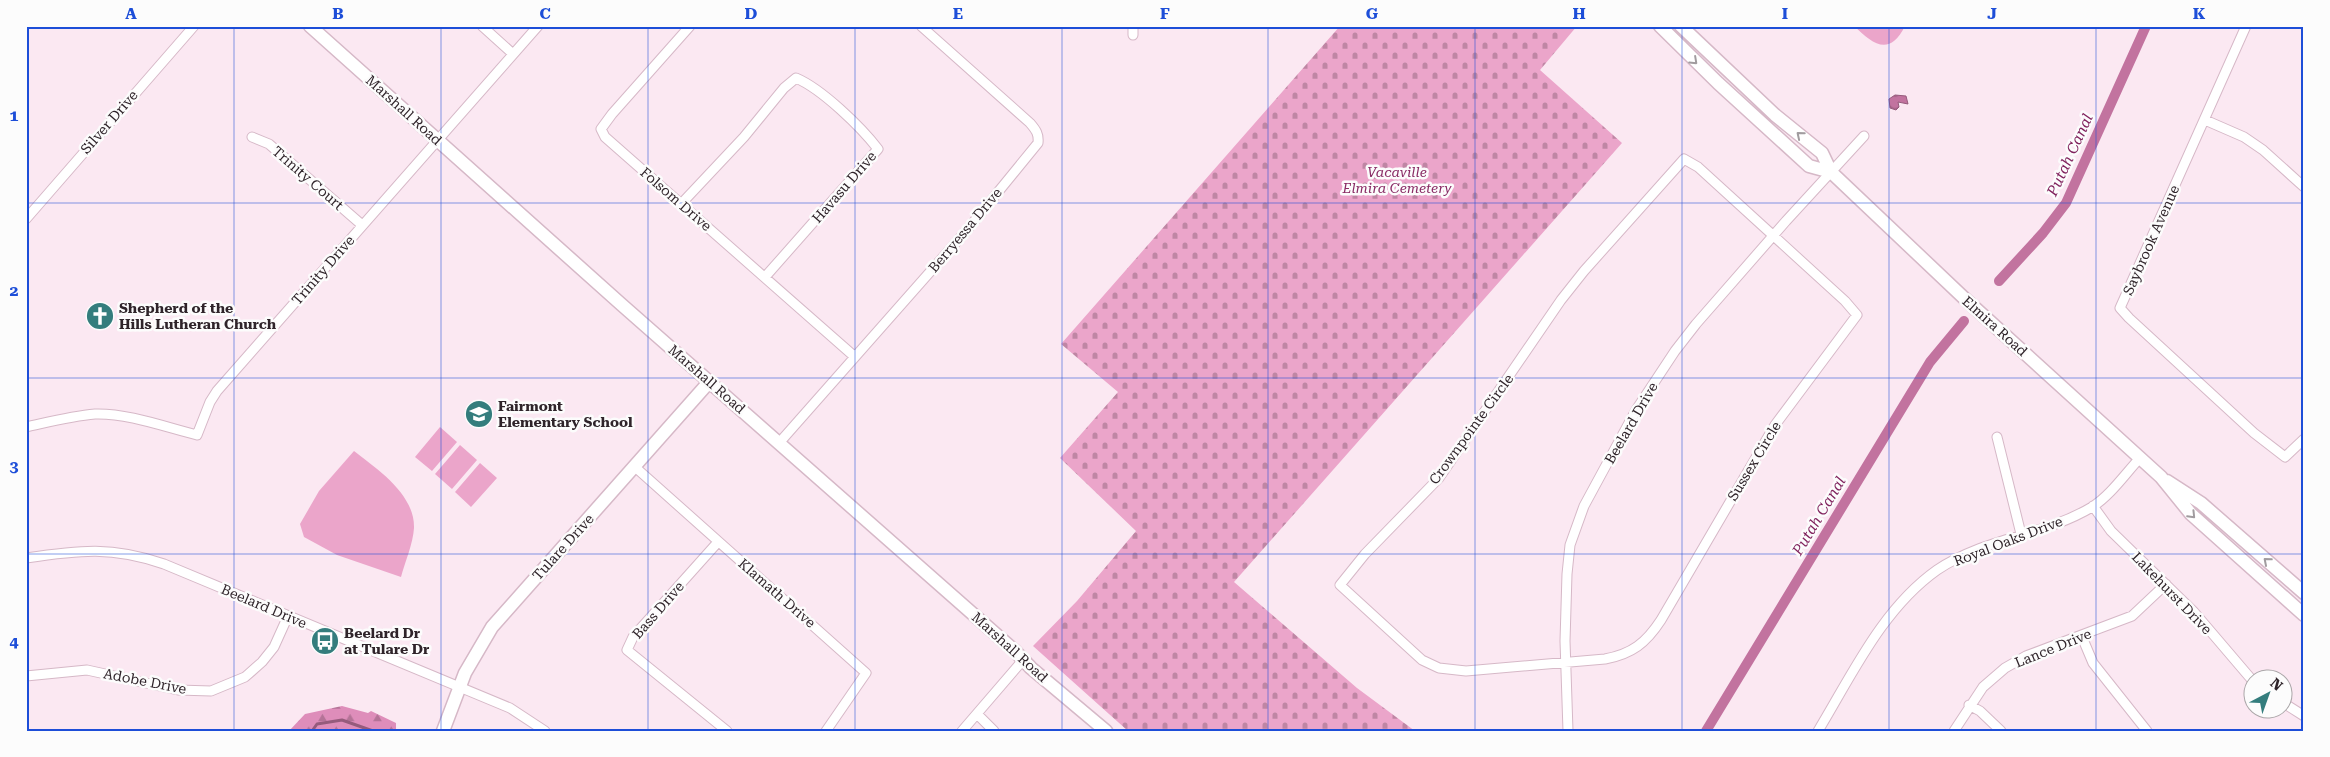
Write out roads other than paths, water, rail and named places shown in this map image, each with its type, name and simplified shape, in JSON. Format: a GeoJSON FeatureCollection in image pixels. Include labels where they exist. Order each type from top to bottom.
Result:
{"type":"FeatureCollection","features":[{"type":"Feature","properties":{"kind":"street","name":"Silver Drive"},"geometry":{"type":"LineString","coordinates":[[26,218],[194,26]]}},
{"type":"Feature","properties":{"kind":"street","name":"Marshall Road"},"geometry":{"type":"LineString","coordinates":[[310,26],[622,305],[1023,660],[1106,731]]}},
{"type":"Feature","properties":{"kind":"street"},"geometry":{"type":"LineString","coordinates":[[482,26],[513,54]]}},
{"type":"Feature","properties":{"kind":"street","name":"Trinity Drive"},"geometry":{"type":"LineString","coordinates":[[26,427],[97,414],[128,418],[197,435],[216,391],[538,26]]}},
{"type":"Feature","properties":{"kind":"street","name":"Folsom Drive"},"geometry":{"type":"LineString","coordinates":[[690,26],[601,129],[605,137],[855,356]]}},
{"type":"Feature","properties":{"kind":"street","name":"Berryessa Drive"},"geometry":{"type":"LineString","coordinates":[[780,443],[967,230],[1038,143],[1036,130],[921,26]]}},
{"type":"Feature","properties":{"kind":"street","name":"Elmira Road"},"geometry":{"type":"LineString","coordinates":[[1660,26],[1718,83],[1809,166],[1831,172]]}},
{"type":"Feature","properties":{"kind":"street","name":"Elmira Road"},"geometry":{"type":"LineString","coordinates":[[1681,26],[1775,115],[1822,154],[1831,172],[1964,298],[2161,477],[2191,514],[2304,615]]}},
{"type":"Feature","properties":{"kind":"street","name":"Saybrook Avenue"},"geometry":{"type":"LineString","coordinates":[[2246,26],[2120,308],[2254,433],[2286,458],[2304,439]]}},
{"type":"Feature","properties":{"kind":"street","name":"Havasu Drive"},"geometry":{"type":"LineString","coordinates":[[681,204],[744,137],[784,88],[796,78],[808,83],[867,134],[878,149],[765,277]]}},
{"type":"Feature","properties":{"kind":"street"},"geometry":{"type":"LineString","coordinates":[[2205,120],[2244,137],[2263,150],[2304,187]]}},
{"type":"Feature","properties":{"kind":"street","name":"Beelard Drive"},"geometry":{"type":"LineString","coordinates":[[1568,731],[1566,608],[1570,545],[1584,506],[1636,410],[1675,351],[1696,324],[1864,136]]}},
{"type":"Feature","properties":{"kind":"street","name":"Trinity Court"},"geometry":{"type":"LineString","coordinates":[[252,138],[269,144],[362,225]]}},
{"type":"Feature","properties":{"kind":"street","name":"Crownpointe Circle"},"geometry":{"type":"LineString","coordinates":[[1567,661],[1466,670],[1439,668],[1422,660],[1340,585],[1365,554],[1438,478],[1561,300],[1584,270],[1684,159],[1698,167],[1774,236]]}},
{"type":"Feature","properties":{"kind":"street","name":"Sussex Circle"},"geometry":{"type":"LineString","coordinates":[[1567,661],[1624,656],[1639,647],[1651,636],[1775,425],[1857,315],[1845,301],[1774,236]]}},
{"type":"Feature","properties":{"kind":"street","name":"Tulare Drive"},"geometry":{"type":"LineString","coordinates":[[443,731],[460,687],[479,648],[492,627],[710,381]]}},
{"type":"Feature","properties":{"kind":"street"},"geometry":{"type":"LineString","coordinates":[[1997,437],[2021,534]]}},
{"type":"Feature","properties":{"kind":"street","name":"Royal Oaks Drive"},"geometry":{"type":"LineString","coordinates":[[1818,731],[1887,619],[1912,590],[1954,561],[2021,534],[2055,525],[2093,506],[2140,458]]}},
{"type":"Feature","properties":{"kind":"street","name":"Klamath Drive"},"geometry":{"type":"LineString","coordinates":[[635,467],[866,673],[826,731]]}},
{"type":"Feature","properties":{"kind":"street","name":"Elmira Road"},"geometry":{"type":"LineString","coordinates":[[2161,477],[2201,503],[2304,593]]}},
{"type":"Feature","properties":{"kind":"street","name":"Lakehurst Drive"},"geometry":{"type":"LineString","coordinates":[[2093,506],[2111,531],[2194,612],[2243,670]]}},
{"type":"Feature","properties":{"kind":"street","name":"Bass Drive"},"geometry":{"type":"LineString","coordinates":[[718,542],[633,637],[627,650],[727,731]]}},
{"type":"Feature","properties":{"kind":"street","name":"Beelard Drive"},"geometry":{"type":"LineString","coordinates":[[26,558],[86,550],[137,555],[164,564],[510,708],[545,731]]}},
{"type":"Feature","properties":{"kind":"street","name":"Lance Drive"},"geometry":{"type":"LineString","coordinates":[[1954,731],[1969,705],[1983,687],[2005,668],[2026,656],[2082,637],[2132,616],[2166,584]]}},
{"type":"Feature","properties":{"kind":"street","name":"Adobe Drive"},"geometry":{"type":"LineString","coordinates":[[26,676],[87,670],[178,690],[211,691],[245,676],[262,662],[274,648],[288,616]]}},
{"type":"Feature","properties":{"kind":"street"},"geometry":{"type":"LineString","coordinates":[[2082,637],[2093,663],[2147,731]]}},
{"type":"Feature","properties":{"kind":"street"},"geometry":{"type":"LineString","coordinates":[[962,731],[1023,660]]}},
{"type":"Feature","properties":{"kind":"street"},"geometry":{"type":"LineString","coordinates":[[1969,705],[1980,711],[2001,731]]}},
{"type":"Feature","properties":{"kind":"street"},"geometry":{"type":"LineString","coordinates":[[2292,708],[2304,716]]}},
{"type":"Feature","properties":{"kind":"street"},"geometry":{"type":"LineString","coordinates":[[976,714],[994,731]]}},
{"type":"Feature","properties":{"kind":"water"},"geometry":{"type":"Polygon","coordinates":[[[1895,95],[1906,96],[1908,104],[1898,102],[1899,107],[1896,110],[1890,108],[1889,99],[1895,95]]]}},
{"type":"Feature","properties":{"kind":"waterway","name":"Putah Canal"},"geometry":{"type":"LineString","coordinates":[[1999,281],[2043,233],[2066,203],[2146,26]]}},
{"type":"Feature","properties":{"kind":"waterway","name":"Putah Canal"},"geometry":{"type":"LineString","coordinates":[[1706,731],[1930,362],[1964,321]]}},
{"type":"Feature","properties":{"kind":"waterway"},"geometry":{"type":"LineString","coordinates":[[312,731],[317,724],[342,720],[373,731]]}},
{"type":"Feature","properties":{"kind":"place","name":"Shepherd of the Hills Lutheran Church"},"geometry":{"type":"Point","coordinates":[100,316]}},
{"type":"Feature","properties":{"kind":"place","name":"Fairmont Elementary School"},"geometry":{"type":"Point","coordinates":[479,414]}},
{"type":"Feature","properties":{"kind":"place","name":"Beelard Dr at Tulare Dr"},"geometry":{"type":"Point","coordinates":[325,641]}},
{"type":"Feature","properties":{"kind":"park label","name":"Vacaville Elmira Cemetery"},"geometry":{"type":"Point","coordinates":[1397,180]}}]}
